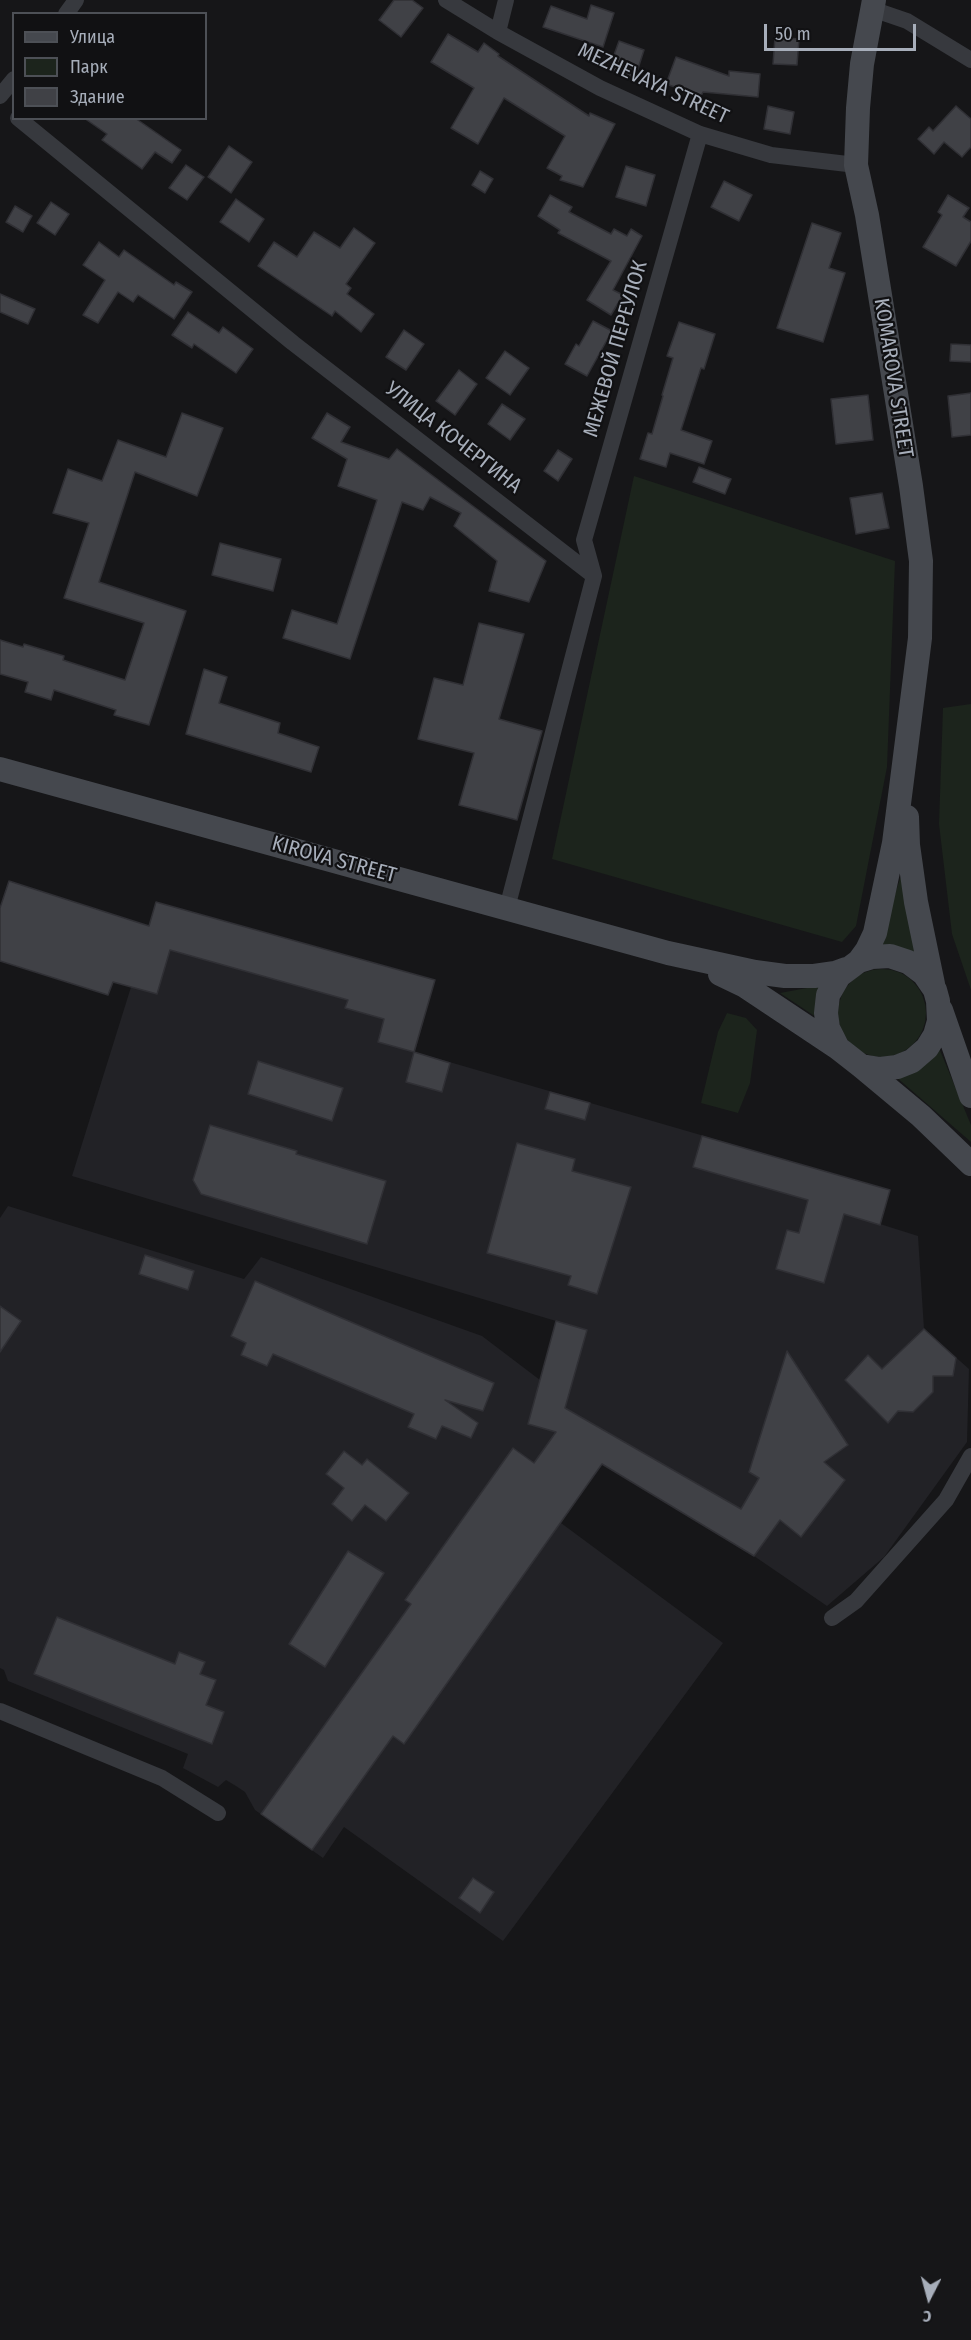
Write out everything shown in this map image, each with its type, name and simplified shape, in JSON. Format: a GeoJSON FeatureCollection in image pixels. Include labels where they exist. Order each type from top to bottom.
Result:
{"type":"FeatureCollection","features":[{"type":"Feature","properties":{"kind":"main road","name":"KOMAROVA STREET"},"geometry":{"type":"LineString","coordinates":[[873,5],[862,64],[856,165],[894,380],[921,561],[920,638],[906,758]]}},
{"type":"Feature","properties":{"kind":"main road"},"geometry":{"type":"LineString","coordinates":[[838,1048],[828,1028],[826,1013],[828,995],[839,976],[867,950],[875,933],[894,843],[906,758]]}},
{"type":"Feature","properties":{"kind":"main road"},"geometry":{"type":"LineString","coordinates":[[906,758],[908,844],[916,902],[937,995],[971,1096]]}},
{"type":"Feature","properties":{"kind":"main road","name":"KIROVA STREET"},"geometry":{"type":"LineString","coordinates":[[0,769],[668,953]]}},
{"type":"Feature","properties":{"kind":"main road"},"geometry":{"type":"LineString","coordinates":[[668,953],[755,972],[785,975],[814,976],[835,973],[872,957],[890,956],[908,962],[924,974],[937,995],[939,1021],[935,1035],[927,1048],[912,1061],[897,1067],[880,1069],[861,1066]]}},
{"type":"Feature","properties":{"kind":"main road"},"geometry":{"type":"LineString","coordinates":[[668,953],[710,969],[745,986],[838,1048],[921,1116],[971,1164]]}},
{"type":"Feature","properties":{"kind":"street","name":"MEZHEVAYA STREET"},"geometry":{"type":"LineString","coordinates":[[446,0],[498,32],[600,88],[700,134],[771,155],[856,165]]}},
{"type":"Feature","properties":{"kind":"street"},"geometry":{"type":"LineString","coordinates":[[498,32],[506,0]]}},
{"type":"Feature","properties":{"kind":"street"},"geometry":{"type":"LineString","coordinates":[[873,5],[907,21],[971,60]]}},
{"type":"Feature","properties":{"kind":"street"},"geometry":{"type":"LineString","coordinates":[[0,96],[12,81]]}},
{"type":"Feature","properties":{"kind":"street"},"geometry":{"type":"LineString","coordinates":[[0,104],[12,113]]}},
{"type":"Feature","properties":{"kind":"street","name":"УЛИЦА КОЧЕРГИНА"},"geometry":{"type":"LineString","coordinates":[[20,120],[293,343],[594,576]]}},
{"type":"Feature","properties":{"kind":"street","name":"МЕЖЕВОЙ ПЕРЕУЛОК"},"geometry":{"type":"LineString","coordinates":[[594,576],[584,540],[700,134]]}},
{"type":"Feature","properties":{"kind":"street"},"geometry":{"type":"LineString","coordinates":[[507,908],[594,576]]}},
{"type":"Feature","properties":{"kind":"street"},"geometry":{"type":"LineString","coordinates":[[832,1618],[856,1601],[946,1500],[971,1456]]}},
{"type":"Feature","properties":{"kind":"street"},"geometry":{"type":"LineString","coordinates":[[0,1711],[162,1779],[218,1813]]}},
{"type":"Feature","properties":{"kind":"shaded area"},"geometry":{"type":"Polygon","coordinates":[[[156,902],[435,980],[415,1052],[890,1190],[880,1224],[918,1236],[924,1329],[969,1369],[967,1442],[884,1557],[827,1606],[754,1556],[602,1464],[561,1523],[723,1643],[503,1941],[344,1827],[323,1858],[255,1810],[245,1792],[236,1786],[226,1780],[218,1787],[183,1768],[188,1754],[8,1681],[4,1670],[0,1668],[0,1218],[8,1206],[244,1279],[261,1257],[482,1336],[540,1380],[556,1321],[72,1176],[156,902]]]}},
{"type":"Feature","properties":{"kind":"green space"},"geometry":{"type":"Polygon","coordinates":[[[634,476],[895,561],[887,767],[856,926],[842,942],[552,859],[634,476]]]}},
{"type":"Feature","properties":{"kind":"green space"},"geometry":{"type":"Polygon","coordinates":[[[971,704],[971,990],[952,934],[939,824],[943,708],[971,704]]]}},
{"type":"Feature","properties":{"kind":"green space"},"geometry":{"type":"Polygon","coordinates":[[[901,876],[920,961],[877,947],[901,876]]]}},
{"type":"Feature","properties":{"kind":"green space"},"geometry":{"type":"Polygon","coordinates":[[[873,969],[891,969],[907,976],[919,988],[926,1004],[926,1022],[919,1038],[907,1050],[891,1057],[873,1057],[857,1050],[845,1038],[838,1022],[838,1004],[845,988],[857,976],[873,969]]]}},
{"type":"Feature","properties":{"kind":"green space"},"geometry":{"type":"Polygon","coordinates":[[[823,985],[816,1017],[780,993],[823,985]]]}},
{"type":"Feature","properties":{"kind":"green space"},"geometry":{"type":"Polygon","coordinates":[[[727,1013],[746,1018],[757,1030],[750,1083],[738,1113],[701,1103],[718,1032],[727,1013]]]}},
{"type":"Feature","properties":{"kind":"green space"},"geometry":{"type":"Polygon","coordinates":[[[939,1048],[971,1125],[971,1142],[895,1076],[939,1048]]]}},
{"type":"Feature","properties":{"kind":"building"},"geometry":{"type":"Polygon","coordinates":[[[394,0],[412,0],[423,8],[401,37],[379,20],[394,0]]]}},
{"type":"Feature","properties":{"kind":"building"},"geometry":{"type":"Polygon","coordinates":[[[591,5],[614,13],[603,47],[543,27],[551,6],[587,19],[591,5]]]}},
{"type":"Feature","properties":{"kind":"building"},"geometry":{"type":"Polygon","coordinates":[[[448,34],[478,52],[484,43],[499,54],[498,56],[589,116],[590,113],[615,124],[583,187],[560,180],[562,176],[547,168],[565,136],[504,98],[478,144],[451,128],[474,88],[431,62],[448,34]]]}},
{"type":"Feature","properties":{"kind":"building"},"geometry":{"type":"Polygon","coordinates":[[[775,37],[799,39],[797,65],[773,64],[775,37]]]}},
{"type":"Feature","properties":{"kind":"building"},"geometry":{"type":"Polygon","coordinates":[[[619,41],[644,50],[635,78],[609,69],[619,41]]]}},
{"type":"Feature","properties":{"kind":"building"},"geometry":{"type":"Polygon","coordinates":[[[676,57],[729,76],[729,71],[760,74],[758,97],[703,92],[701,96],[666,84],[676,57]]]}},
{"type":"Feature","properties":{"kind":"building"},"geometry":{"type":"Polygon","coordinates":[[[768,106],[794,112],[790,134],[764,129],[768,106]]]}},
{"type":"Feature","properties":{"kind":"building"},"geometry":{"type":"Polygon","coordinates":[[[956,106],[971,119],[971,147],[962,157],[944,142],[934,154],[918,139],[929,127],[933,131],[956,106]]]}},
{"type":"Feature","properties":{"kind":"building"},"geometry":{"type":"Polygon","coordinates":[[[87,120],[138,120],[181,150],[172,163],[155,152],[142,169],[102,140],[107,134],[87,120]]]}},
{"type":"Feature","properties":{"kind":"building"},"geometry":{"type":"Polygon","coordinates":[[[229,146],[252,162],[231,193],[208,177],[229,146]]]}},
{"type":"Feature","properties":{"kind":"building"},"geometry":{"type":"Polygon","coordinates":[[[186,165],[204,177],[187,200],[169,188],[186,165]]]}},
{"type":"Feature","properties":{"kind":"building"},"geometry":{"type":"Polygon","coordinates":[[[626,166],[655,175],[646,206],[616,197],[626,166]]]}},
{"type":"Feature","properties":{"kind":"building"},"geometry":{"type":"Polygon","coordinates":[[[480,171],[493,179],[485,193],[472,185],[480,171]]]}},
{"type":"Feature","properties":{"kind":"building"},"geometry":{"type":"Polygon","coordinates":[[[724,181],[752,195],[739,221],[711,207],[724,181]]]}},
{"type":"Feature","properties":{"kind":"building"},"geometry":{"type":"Polygon","coordinates":[[[550,195],[572,207],[569,212],[611,234],[614,229],[627,236],[631,229],[642,236],[613,290],[623,295],[611,315],[587,300],[611,261],[558,233],[560,230],[538,216],[550,195]]]}},
{"type":"Feature","properties":{"kind":"building"},"geometry":{"type":"Polygon","coordinates":[[[948,195],[969,208],[963,217],[971,222],[971,241],[956,266],[923,247],[942,215],[938,212],[948,195]]]}},
{"type":"Feature","properties":{"kind":"building"},"geometry":{"type":"Polygon","coordinates":[[[236,199],[264,219],[249,242],[220,222],[236,199]]]}},
{"type":"Feature","properties":{"kind":"building"},"geometry":{"type":"Polygon","coordinates":[[[51,202],[69,214],[55,235],[37,223],[51,202]]]}},
{"type":"Feature","properties":{"kind":"building"},"geometry":{"type":"Polygon","coordinates":[[[15,206],[32,216],[23,232],[6,222],[15,206]]]}},
{"type":"Feature","properties":{"kind":"building"},"geometry":{"type":"Polygon","coordinates":[[[812,223],[841,233],[829,268],[845,273],[823,342],[777,328],[812,223]]]}},
{"type":"Feature","properties":{"kind":"building"},"geometry":{"type":"Polygon","coordinates":[[[354,228],[375,243],[346,284],[351,288],[347,294],[374,314],[361,332],[335,311],[332,316],[258,266],[274,242],[297,257],[314,232],[340,248],[354,228]]]}},
{"type":"Feature","properties":{"kind":"building"},"geometry":{"type":"Polygon","coordinates":[[[99,242],[119,257],[124,250],[174,285],[176,282],[192,292],[174,319],[138,295],[133,302],[118,292],[98,323],[83,315],[105,280],[83,265],[99,242]]]}},
{"type":"Feature","properties":{"kind":"building"},"geometry":{"type":"Polygon","coordinates":[[[0,294],[35,309],[28,324],[0,312],[0,294]]]}},
{"type":"Feature","properties":{"kind":"building"},"geometry":{"type":"Polygon","coordinates":[[[188,312],[219,333],[223,327],[253,349],[236,373],[194,344],[192,348],[172,335],[188,312]]]}},
{"type":"Feature","properties":{"kind":"building"},"geometry":{"type":"Polygon","coordinates":[[[593,321],[612,331],[587,376],[565,364],[576,344],[579,346],[593,321]]]}},
{"type":"Feature","properties":{"kind":"building"},"geometry":{"type":"Polygon","coordinates":[[[679,322],[715,334],[704,369],[701,368],[681,430],[712,441],[704,464],[670,453],[666,467],[640,459],[648,433],[652,434],[663,396],[673,358],[667,356],[679,322]]]}},
{"type":"Feature","properties":{"kind":"building"},"geometry":{"type":"Polygon","coordinates":[[[404,330],[424,344],[406,370],[386,357],[404,330]]]}},
{"type":"Feature","properties":{"kind":"building"},"geometry":{"type":"Polygon","coordinates":[[[951,344],[971,345],[971,362],[950,361],[951,344]]]}},
{"type":"Feature","properties":{"kind":"building"},"geometry":{"type":"Polygon","coordinates":[[[505,351],[529,368],[510,395],[486,378],[505,351]]]}},
{"type":"Feature","properties":{"kind":"building"},"geometry":{"type":"Polygon","coordinates":[[[459,370],[477,384],[455,415],[436,401],[459,370]]]}},
{"type":"Feature","properties":{"kind":"building"},"geometry":{"type":"Polygon","coordinates":[[[971,393],[971,435],[952,437],[948,396],[971,393]]]}},
{"type":"Feature","properties":{"kind":"building"},"geometry":{"type":"Polygon","coordinates":[[[868,395],[873,440],[836,444],[831,399],[868,395]]]}},
{"type":"Feature","properties":{"kind":"building"},"geometry":{"type":"Polygon","coordinates":[[[502,404],[525,419],[510,440],[488,424],[502,404]]]}},
{"type":"Feature","properties":{"kind":"building"},"geometry":{"type":"Polygon","coordinates":[[[182,413],[223,428],[197,496],[135,472],[99,582],[186,611],[149,725],[114,715],[116,710],[54,690],[51,700],[25,692],[28,682],[0,674],[0,640],[23,647],[24,644],[64,656],[63,660],[125,680],[144,623],[64,598],[89,523],[53,513],[68,469],[102,481],[118,440],[166,457],[182,413]]]}},
{"type":"Feature","properties":{"kind":"building"},"geometry":{"type":"Polygon","coordinates":[[[327,413],[350,427],[341,442],[389,459],[397,449],[546,561],[529,602],[489,591],[497,561],[454,526],[461,513],[430,497],[423,510],[402,502],[350,659],[283,638],[292,610],[337,624],[377,500],[338,486],[347,459],[312,438],[327,413]]]}},
{"type":"Feature","properties":{"kind":"building"},"geometry":{"type":"Polygon","coordinates":[[[558,450],[572,459],[558,481],[544,471],[558,450]]]}},
{"type":"Feature","properties":{"kind":"building"},"geometry":{"type":"Polygon","coordinates":[[[699,467],[731,479],[725,494],[693,482],[699,467]]]}},
{"type":"Feature","properties":{"kind":"building"},"geometry":{"type":"Polygon","coordinates":[[[882,493],[889,528],[856,534],[850,498],[882,493]]]}},
{"type":"Feature","properties":{"kind":"building"},"geometry":{"type":"Polygon","coordinates":[[[220,543],[281,559],[273,591],[212,575],[220,543]]]}},
{"type":"Feature","properties":{"kind":"building"},"geometry":{"type":"Polygon","coordinates":[[[479,623],[524,634],[499,719],[542,731],[517,820],[459,805],[474,753],[418,739],[434,678],[463,685],[479,623]]]}},
{"type":"Feature","properties":{"kind":"building"},"geometry":{"type":"Polygon","coordinates":[[[204,669],[227,677],[219,703],[280,723],[278,733],[319,747],[311,772],[186,734],[204,669]]]}},
{"type":"Feature","properties":{"kind":"building"},"geometry":{"type":"Polygon","coordinates":[[[9,881],[149,926],[156,902],[435,980],[414,1052],[378,1042],[384,1019],[345,1008],[348,1000],[170,950],[157,994],[113,982],[108,995],[0,961],[0,908],[9,881]]]}},
{"type":"Feature","properties":{"kind":"building"},"geometry":{"type":"Polygon","coordinates":[[[414,1052],[450,1063],[442,1092],[406,1082],[414,1052]]]}},
{"type":"Feature","properties":{"kind":"building"},"geometry":{"type":"Polygon","coordinates":[[[258,1061],[343,1088],[332,1121],[248,1094],[258,1061]]]}},
{"type":"Feature","properties":{"kind":"building"},"geometry":{"type":"Polygon","coordinates":[[[550,1092],[590,1103],[585,1120],[545,1109],[550,1092]]]}},
{"type":"Feature","properties":{"kind":"building"},"geometry":{"type":"Polygon","coordinates":[[[210,1125],[386,1181],[367,1244],[201,1194],[193,1180],[210,1125]]]}},
{"type":"Feature","properties":{"kind":"building"},"geometry":{"type":"Polygon","coordinates":[[[702,1136],[890,1190],[880,1225],[844,1214],[824,1283],[776,1269],[787,1230],[799,1233],[808,1200],[693,1167],[702,1136]]]}},
{"type":"Feature","properties":{"kind":"building"},"geometry":{"type":"Polygon","coordinates":[[[517,1143],[575,1159],[572,1171],[631,1187],[597,1294],[568,1285],[571,1276],[487,1253],[517,1143]]]}},
{"type":"Feature","properties":{"kind":"building"},"geometry":{"type":"Polygon","coordinates":[[[145,1255],[194,1271],[188,1290],[139,1274],[145,1255]]]}},
{"type":"Feature","properties":{"kind":"building"},"geometry":{"type":"Polygon","coordinates":[[[255,1281],[494,1383],[483,1411],[445,1400],[478,1423],[471,1438],[442,1426],[436,1439],[408,1427],[414,1414],[273,1354],[267,1366],[241,1355],[246,1343],[231,1336],[255,1281]]]}},
{"type":"Feature","properties":{"kind":"building"},"geometry":{"type":"Polygon","coordinates":[[[0,1306],[21,1321],[0,1352],[0,1306]]]}},
{"type":"Feature","properties":{"kind":"building"},"geometry":{"type":"Polygon","coordinates":[[[556,1321],[587,1330],[565,1408],[741,1509],[759,1478],[749,1472],[787,1351],[848,1445],[824,1462],[845,1480],[801,1537],[780,1520],[754,1556],[602,1464],[404,1744],[393,1736],[312,1850],[261,1814],[411,1604],[405,1600],[513,1448],[534,1463],[556,1432],[528,1424],[556,1321]]]}},
{"type":"Feature","properties":{"kind":"building"},"geometry":{"type":"Polygon","coordinates":[[[924,1329],[956,1358],[953,1376],[933,1376],[933,1392],[913,1412],[898,1411],[888,1423],[845,1380],[868,1355],[882,1369],[924,1329]]]}},
{"type":"Feature","properties":{"kind":"building"},"geometry":{"type":"Polygon","coordinates":[[[344,1451],[362,1465],[367,1459],[409,1493],[386,1521],[365,1505],[352,1521],[332,1504],[344,1488],[326,1474],[344,1451]]]}},
{"type":"Feature","properties":{"kind":"building"},"geometry":{"type":"Polygon","coordinates":[[[348,1551],[384,1573],[325,1667],[289,1644],[348,1551]]]}},
{"type":"Feature","properties":{"kind":"building"},"geometry":{"type":"Polygon","coordinates":[[[57,1617],[175,1664],[179,1652],[205,1662],[200,1674],[216,1680],[206,1705],[224,1712],[212,1744],[34,1674],[57,1617]]]}},
{"type":"Feature","properties":{"kind":"building"},"geometry":{"type":"Polygon","coordinates":[[[473,1878],[494,1892],[480,1913],[459,1898],[473,1878]]]}}]}
